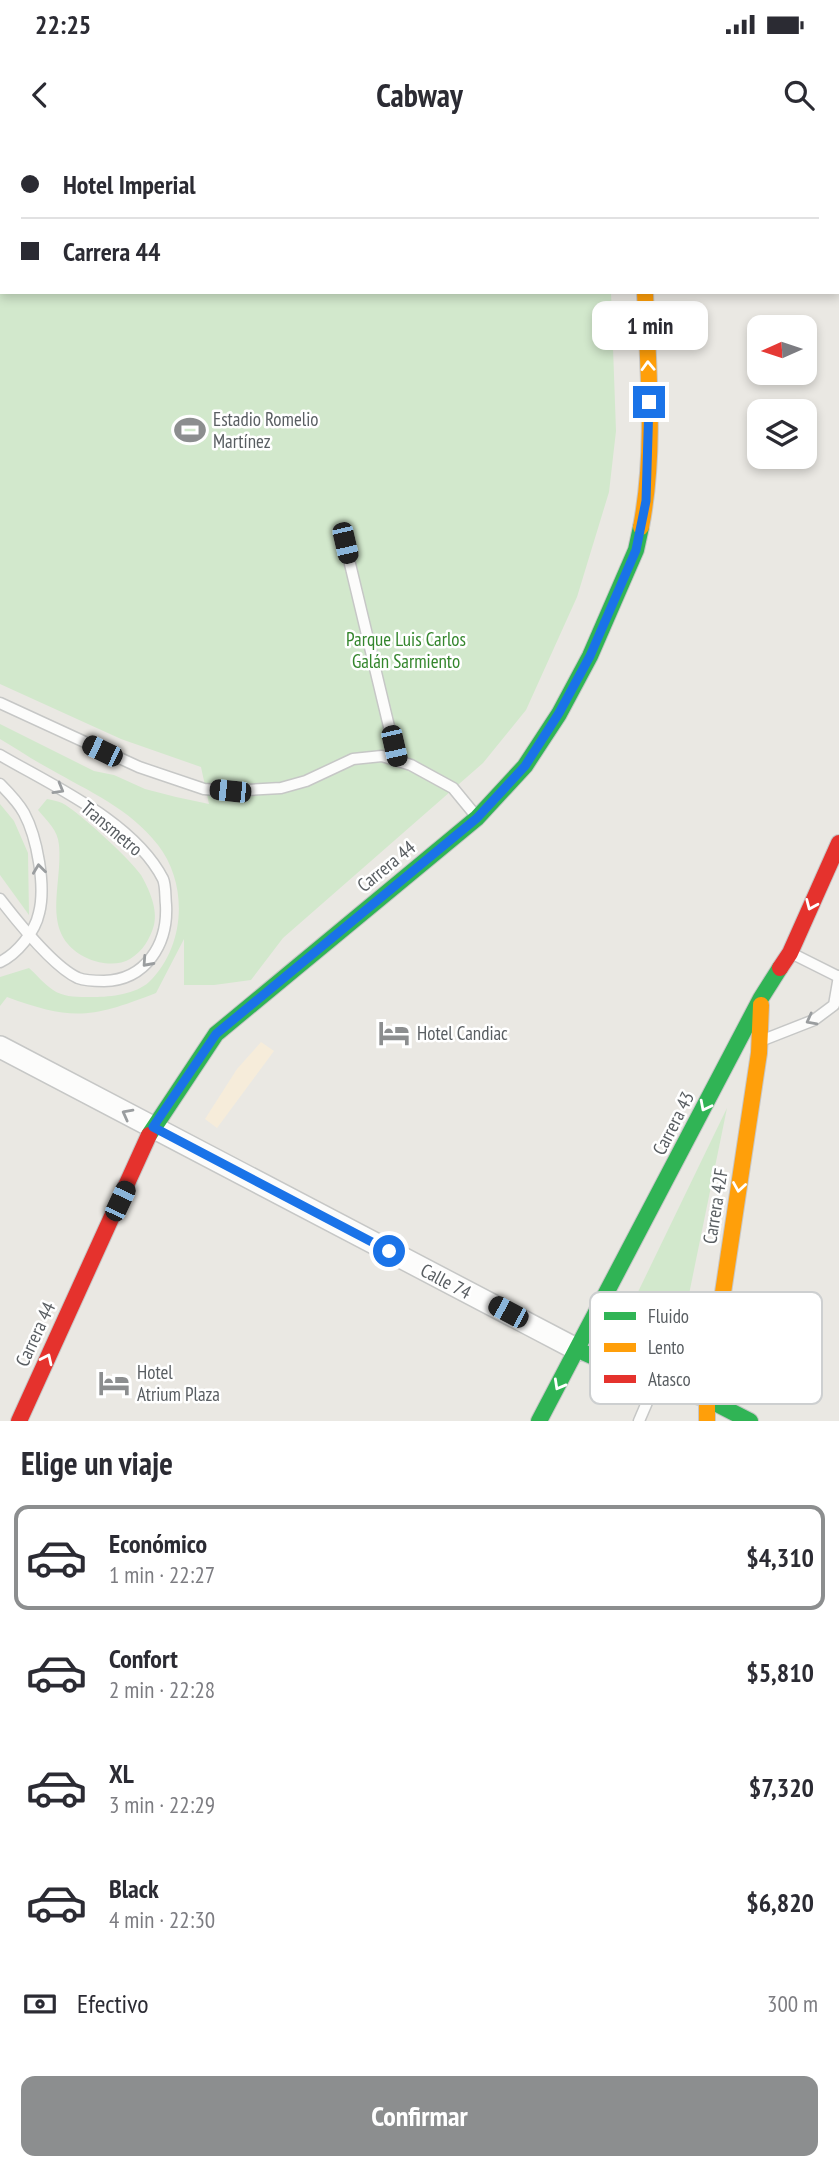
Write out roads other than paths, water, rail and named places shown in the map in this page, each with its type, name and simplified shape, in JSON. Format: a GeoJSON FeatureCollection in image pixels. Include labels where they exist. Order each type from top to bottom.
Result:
{"type":"FeatureCollection","features":[{"type":"Feature","properties":{"kind":"street","name":"Carrera 44"},"geometry":{"type":"LineString","coordinates":[[19,1421],[153,1127],[216,1034],[477,818],[525,766],[559,713],[590,656],[636,550],[646,501],[650,430],[645,294]]}},
{"type":"Feature","properties":{"kind":"street","name":"Carrera 43"},"geometry":{"type":"LineString","coordinates":[[608,1292],[761,998],[790,953],[833,869],[839,843]]}},
{"type":"Feature","properties":{"kind":"street","name":"Carrera 42F"},"geometry":{"type":"LineString","coordinates":[[723,1292],[761,1041],[761,998]]}},
{"type":"Feature","properties":{"kind":"street","name":"Calle 74"},"geometry":{"type":"LineString","coordinates":[[0,1047],[590,1355]]}},
{"type":"Feature","properties":{"kind":"street","name":"Carrera 43"},"geometry":{"type":"LineString","coordinates":[[539,1421],[590,1327]]}},
{"type":"Feature","properties":{"kind":"street","name":"Calle 74"},"geometry":{"type":"LineString","coordinates":[[717,1404],[750,1421]]}},
{"type":"Feature","properties":{"kind":"lane"},"geometry":{"type":"LineString","coordinates":[[345,543],[397,760]]}},
{"type":"Feature","properties":{"kind":"lane"},"geometry":{"type":"LineString","coordinates":[[0,703],[139,767],[204,789],[230,791],[281,788],[306,781],[352,759],[383,756],[397,760],[453,788],[477,818]]}},
{"type":"Feature","properties":{"kind":"lane","name":"Transmetro"},"geometry":{"type":"LineString","coordinates":[[0,755],[75,798],[134,842],[164,881],[167,924],[158,949],[145,965],[130,977],[96,982],[78,978],[29,935],[0,899]]}},
{"type":"Feature","properties":{"kind":"lane"},"geometry":{"type":"LineString","coordinates":[[0,784],[23,812],[33,835],[41,889],[40,913],[29,935],[7,959],[0,962]]}},
{"type":"Feature","properties":{"kind":"lane"},"geometry":{"type":"LineString","coordinates":[[761,1041],[814,1020],[834,1004],[839,977],[790,953]]}},
{"type":"Feature","properties":{"kind":"lane"},"geometry":{"type":"LineString","coordinates":[[639,1421],[646,1404]]}},
{"type":"Feature","properties":{"kind":"place","name":"Estadio Romelio Martínez"},"geometry":{"type":"Point","coordinates":[190,430]}},
{"type":"Feature","properties":{"kind":"place","name":"Hotel Candiac"},"geometry":{"type":"Point","coordinates":[394,1033]}},
{"type":"Feature","properties":{"kind":"place","name":"Hotel Atrium Plaza"},"geometry":{"type":"Point","coordinates":[114,1383]}},
{"type":"Feature","properties":{"kind":"park label","name":"Parque Luis Carlos Galán Sarmiento"},"geometry":{"type":"Point","coordinates":[406,650]}}]}
